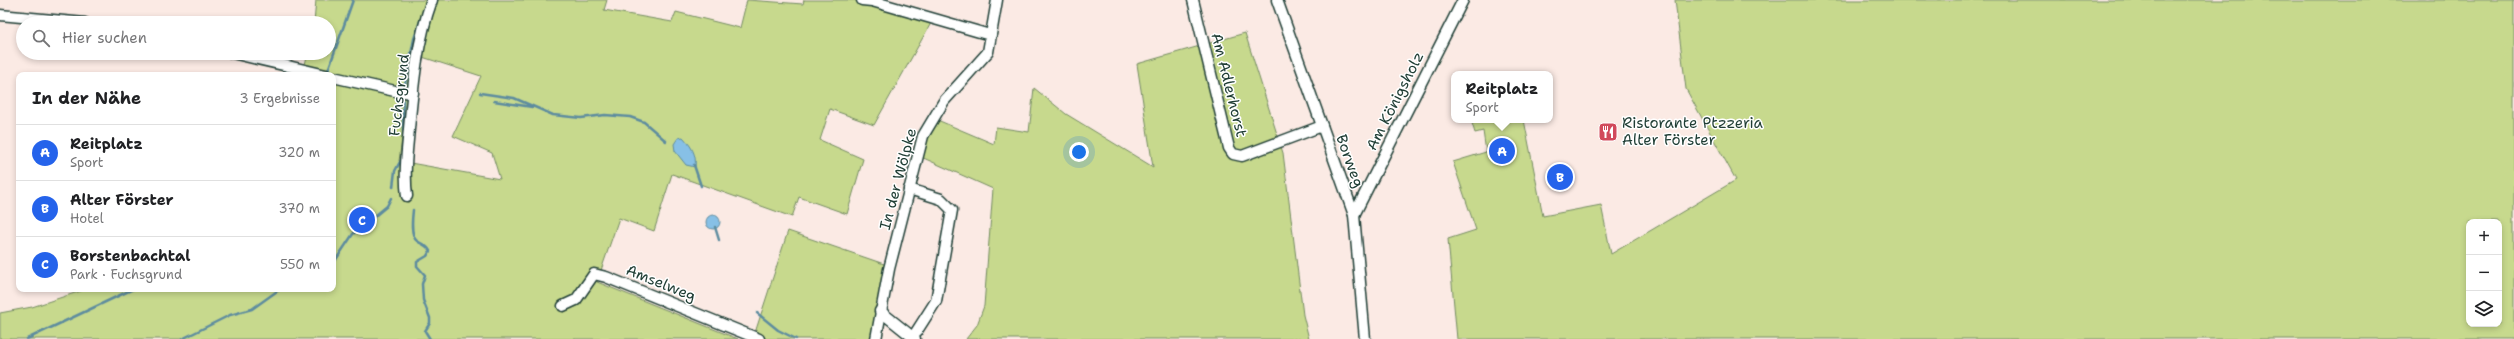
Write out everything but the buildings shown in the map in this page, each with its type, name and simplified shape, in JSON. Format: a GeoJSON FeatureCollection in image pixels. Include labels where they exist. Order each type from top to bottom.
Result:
{"type":"FeatureCollection","features":[{"type":"Feature","properties":{"kind":"street","name":"Fuchsgrund"},"geometry":{"type":"LineString","coordinates":[[407,196],[406,163],[410,93],[432,0]]}},
{"type":"Feature","properties":{"kind":"street"},"geometry":{"type":"LineString","coordinates":[[862,0],[872,1],[990,34]]}},
{"type":"Feature","properties":{"kind":"street","name":"In der Wölpke"},"geometry":{"type":"LineString","coordinates":[[876,339],[880,311],[917,153],[931,120],[944,101],[988,52],[997,0]]}},
{"type":"Feature","properties":{"kind":"street","name":"Am Adlerhorst"},"geometry":{"type":"LineString","coordinates":[[1193,0],[1229,148],[1233,154],[1242,156],[1322,126]]}},
{"type":"Feature","properties":{"kind":"street","name":"Borweg"},"geometry":{"type":"LineString","coordinates":[[1277,0],[1354,215],[1365,339]]}},
{"type":"Feature","properties":{"kind":"street","name":"Am Königsholz"},"geometry":{"type":"LineString","coordinates":[[1354,215],[1463,0]]}},
{"type":"Feature","properties":{"kind":"street"},"geometry":{"type":"LineString","coordinates":[[0,15],[16,17]]}},
{"type":"Feature","properties":{"kind":"street"},"geometry":{"type":"LineString","coordinates":[[262,60],[313,72]]}},
{"type":"Feature","properties":{"kind":"street"},"geometry":{"type":"LineString","coordinates":[[336,78],[410,93]]}},
{"type":"Feature","properties":{"kind":"street"},"geometry":{"type":"LineString","coordinates":[[880,311],[914,338],[936,301],[952,210],[941,199],[909,189]]}},
{"type":"Feature","properties":{"kind":"street","name":"Amselweg"},"geometry":{"type":"LineString","coordinates":[[563,306],[576,300],[594,274],[606,277],[759,339]]}},
{"type":"Feature","properties":{"kind":"green space"},"geometry":{"type":"Polygon","coordinates":[[[316,0],[607,0],[604,10],[672,22],[676,12],[740,28],[747,0],[803,4],[804,0],[878,0],[931,23],[874,125],[830,109],[820,140],[863,159],[847,214],[799,197],[792,217],[672,174],[654,231],[619,218],[597,282],[738,339],[0,339],[0,313],[32,307],[78,292],[336,292],[336,72],[317,72],[304,68],[306,60],[336,60],[336,16],[315,16],[316,0]],[[413,54],[399,161],[500,179],[492,153],[453,136],[481,76],[413,54]]]}},
{"type":"Feature","properties":{"kind":"green space"},"geometry":{"type":"Polygon","coordinates":[[[1675,0],[2514,0],[2514,339],[1457,339],[1448,239],[1476,230],[1453,162],[1486,152],[1483,131],[1475,133],[1472,123],[1525,123],[1543,216],[1601,205],[1611,254],[1736,180],[1686,89],[1675,0]]]}},
{"type":"Feature","properties":{"kind":"green space"},"geometry":{"type":"Polygon","coordinates":[[[1245,33],[1283,153],[1303,315],[1309,339],[966,339],[977,325],[984,306],[993,189],[919,156],[935,119],[994,144],[996,127],[1029,132],[1034,88],[1066,114],[1153,167],[1137,64],[1245,33]]]}},
{"type":"Feature","properties":{"kind":"green space"},"geometry":{"type":"Polygon","coordinates":[[[788,231],[887,265],[871,339],[753,339],[788,231]]]}},
{"type":"Feature","properties":{"kind":"water"},"geometry":{"type":"Polygon","coordinates":[[[683,137],[693,150],[695,167],[686,165],[675,151],[674,144],[678,138],[683,137]]]}},
{"type":"Feature","properties":{"kind":"water"},"geometry":{"type":"Polygon","coordinates":[[[710,215],[716,215],[720,219],[720,225],[716,229],[710,229],[706,225],[706,219],[710,215]]]}},
{"type":"Feature","properties":{"kind":"waterway"},"geometry":{"type":"LineString","coordinates":[[336,48],[353,0]]}},
{"type":"Feature","properties":{"kind":"waterway"},"geometry":{"type":"LineString","coordinates":[[404,89],[414,39],[427,0]]}},
{"type":"Feature","properties":{"kind":"waterway"},"geometry":{"type":"LineString","coordinates":[[327,72],[332,60]]}},
{"type":"Feature","properties":{"kind":"waterway"},"geometry":{"type":"LineString","coordinates":[[480,93],[514,98],[553,115],[581,118],[605,115],[630,117],[644,122],[666,141]]}},
{"type":"Feature","properties":{"kind":"waterway"},"geometry":{"type":"LineString","coordinates":[[403,94],[403,137]]}},
{"type":"Feature","properties":{"kind":"waterway"},"geometry":{"type":"LineString","coordinates":[[494,101],[532,107]]}},
{"type":"Feature","properties":{"kind":"waterway"},"geometry":{"type":"LineString","coordinates":[[393,187],[395,171],[402,158]]}},
{"type":"Feature","properties":{"kind":"waterway"},"geometry":{"type":"LineString","coordinates":[[694,165],[701,186]]}},
{"type":"Feature","properties":{"kind":"waterway"},"geometry":{"type":"LineString","coordinates":[[336,260],[353,234],[387,206],[391,198]]}},
{"type":"Feature","properties":{"kind":"waterway"},"geometry":{"type":"LineString","coordinates":[[413,210],[413,235],[417,241],[426,246],[430,251],[427,256],[417,262],[417,266],[425,275],[422,284],[423,300],[430,318],[430,323],[425,331],[430,339]]}},
{"type":"Feature","properties":{"kind":"waterway"},"geometry":{"type":"LineString","coordinates":[[715,227],[719,240]]}},
{"type":"Feature","properties":{"kind":"waterway"},"geometry":{"type":"LineString","coordinates":[[27,339],[127,292]]}},
{"type":"Feature","properties":{"kind":"waterway"},"geometry":{"type":"LineString","coordinates":[[182,339],[230,315],[252,309],[276,292]]}},
{"type":"Feature","properties":{"kind":"waterway"},"geometry":{"type":"LineString","coordinates":[[757,313],[778,330],[796,339]]}},
{"type":"Feature","properties":{"kind":"place","name":"Ristorante Ptzzeria Alter Förster"},"geometry":{"type":"Point","coordinates":[1608,132]}},
{"type":"Feature","properties":{"kind":"place","name":"Reitplatz"},"geometry":{"type":"Point","coordinates":[1502,151]}},
{"type":"Feature","properties":{"kind":"place","name":"Alter Förster"},"geometry":{"type":"Point","coordinates":[1560,177]}},
{"type":"Feature","properties":{"kind":"place","name":"Borstenbachtal"},"geometry":{"type":"Point","coordinates":[362,220]}}]}
